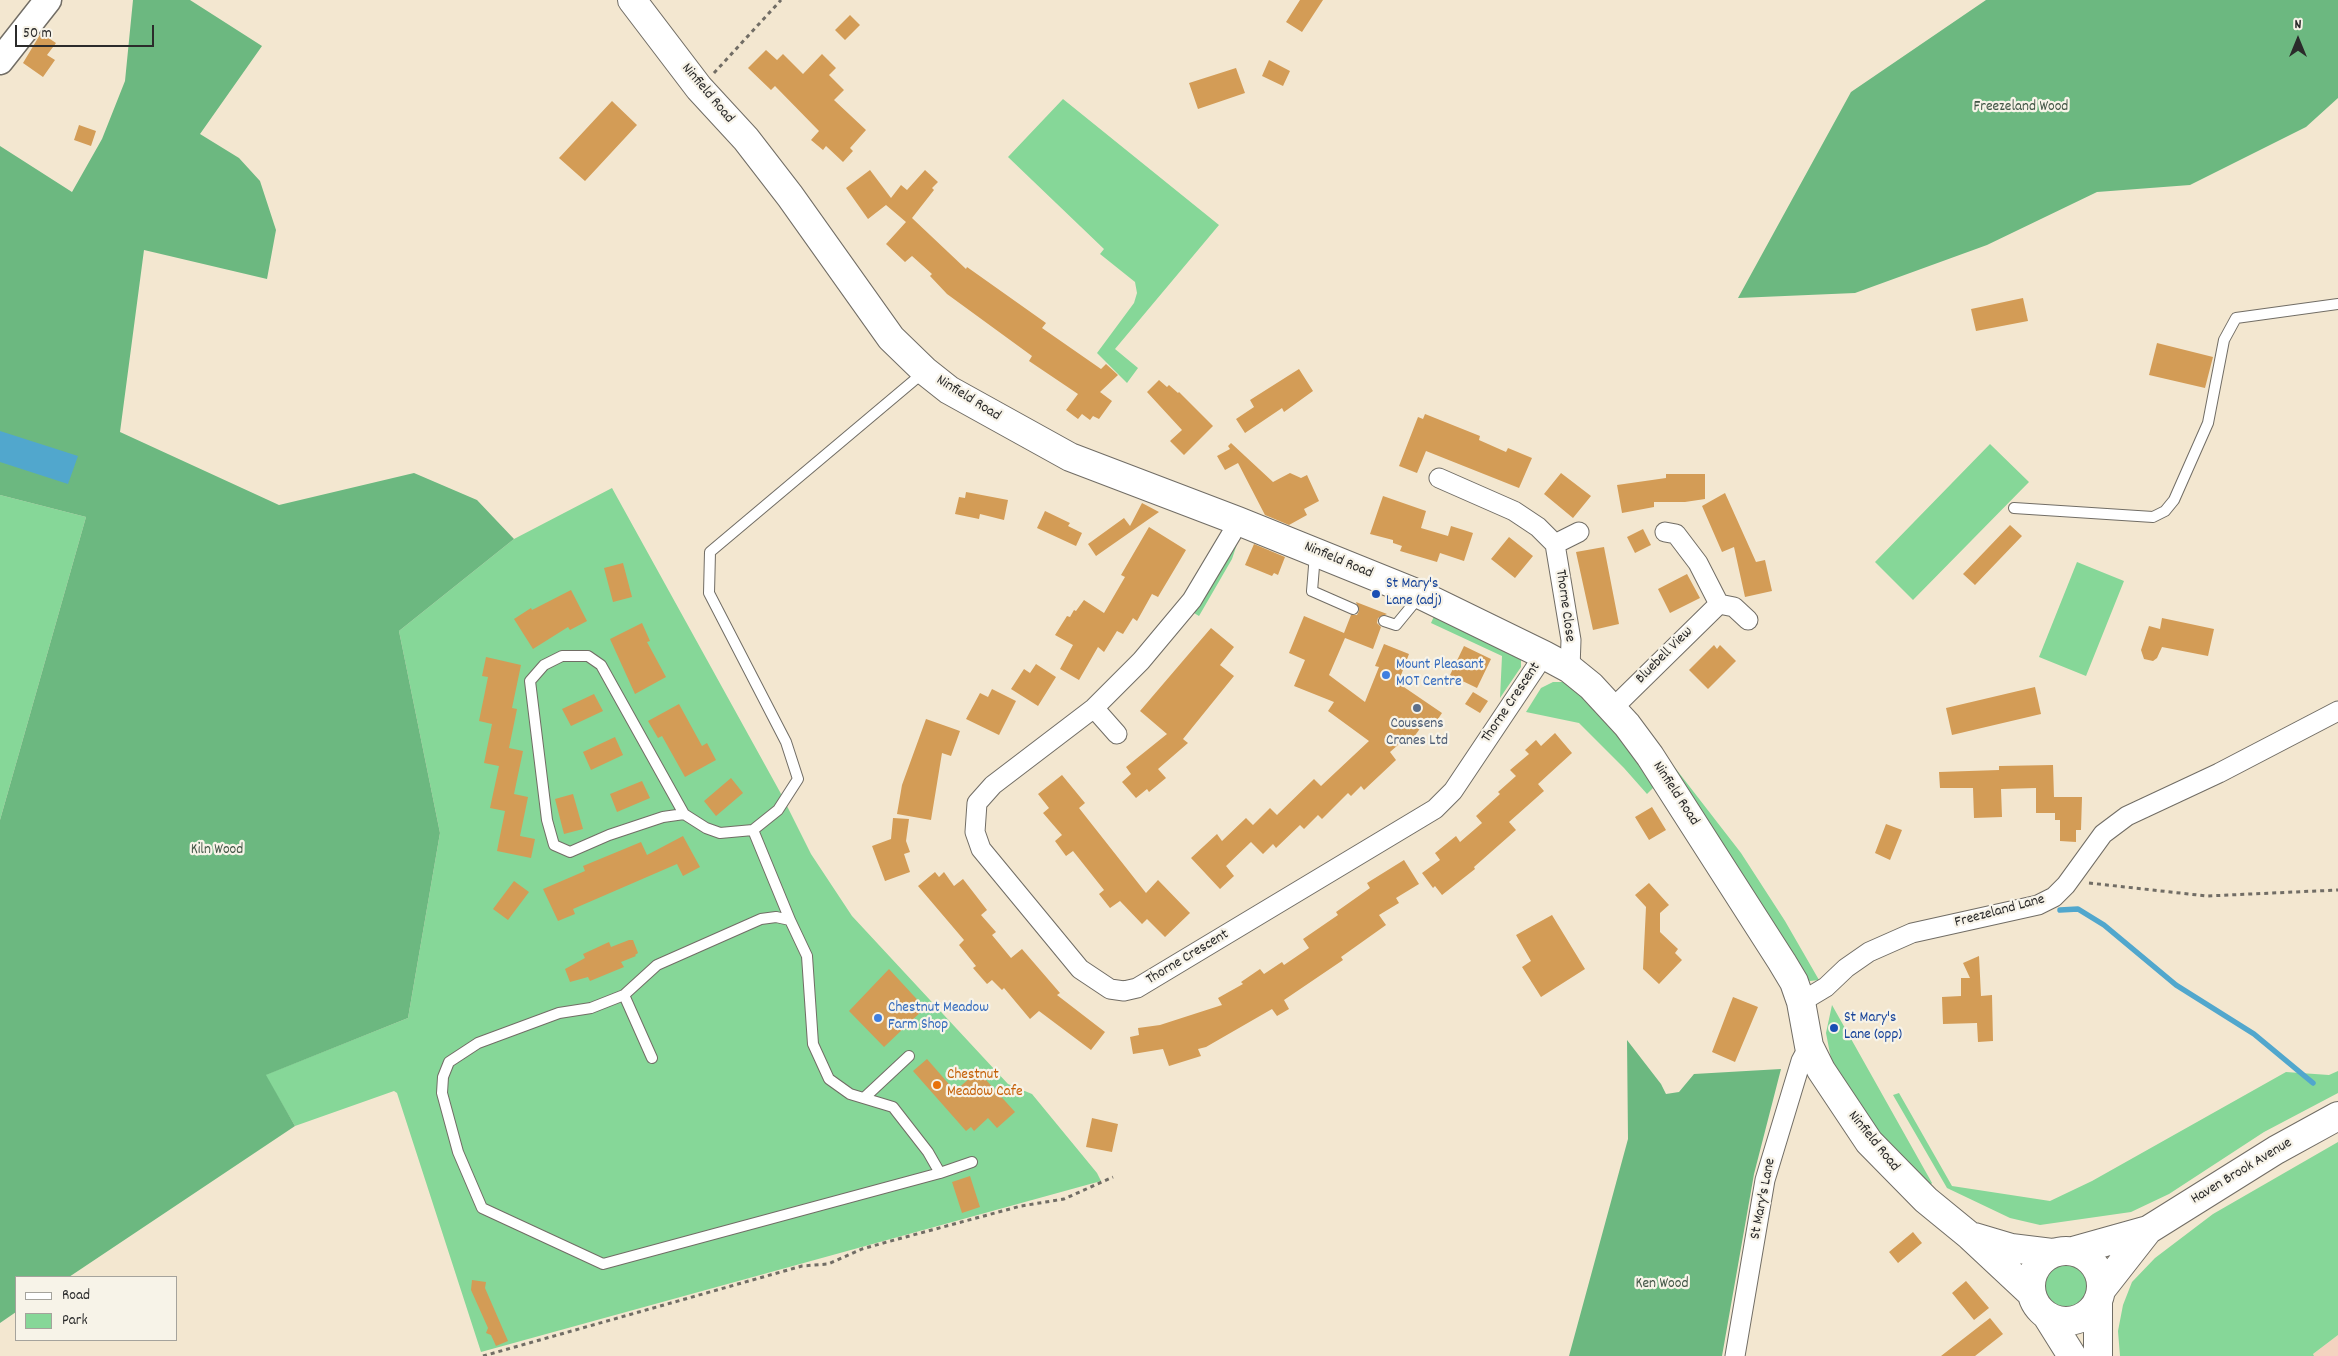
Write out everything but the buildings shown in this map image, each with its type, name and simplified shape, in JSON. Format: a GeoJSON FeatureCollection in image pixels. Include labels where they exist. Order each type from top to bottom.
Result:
{"type":"FeatureCollection","features":[{"type":"Feature","properties":{"kind":"main road","name":"Ninfield Road"},"geometry":{"type":"LineString","coordinates":[[632,0],[699,88],[746,139],[790,196],[891,338],[925,371],[964,398],[1070,457],[1315,551],[1421,595],[1570,669],[1627,725],[1655,764],[1782,962],[1794,982],[1801,1002],[1809,1046],[1835,1094],[1870,1142],[1926,1200],[1970,1236],[2031,1293]]}},
{"type":"Feature","properties":{"kind":"main road","name":"Haven Brook Avenue"},"geometry":{"type":"LineString","coordinates":[[2063,1252],[2148,1230],[2276,1150],[2338,1116]]}},
{"type":"Feature","properties":{"kind":"main road","name":"Haven Brook Avenue"},"geometry":{"type":"LineString","coordinates":[[2100,1295],[2148,1230]]}},
{"type":"Feature","properties":{"kind":"main road","name":"Ninfield Road"},"geometry":{"type":"LineString","coordinates":[[1970,1236],[2012,1248],[2063,1252]]}},
{"type":"Feature","properties":{"kind":"main road"},"geometry":{"type":"LineString","coordinates":[[2072,1356],[2046,1316],[2039,1309],[2031,1293],[2032,1274],[2036,1266],[2063,1252],[2083,1255],[2098,1270],[2100,1295],[2098,1356]]}},
{"type":"Feature","properties":{"kind":"main road"},"geometry":{"type":"LineString","coordinates":[[2046,1316],[2056,1320],[2076,1320],[2085,1316],[2100,1295]]}},
{"type":"Feature","properties":{"kind":"street"},"geometry":{"type":"LineString","coordinates":[[0,61],[48,0]]}},
{"type":"Feature","properties":{"kind":"street"},"geometry":{"type":"LineString","coordinates":[[1439,478],[1514,511],[1538,527],[1554,544],[1579,532]]}},
{"type":"Feature","properties":{"kind":"street"},"geometry":{"type":"LineString","coordinates":[[1665,532],[1676,534],[1698,563],[1719,604],[1734,607],[1748,620]]}},
{"type":"Feature","properties":{"kind":"street","name":"Thorne Crescent"},"geometry":{"type":"LineString","coordinates":[[1232,533],[1192,600],[1142,661],[1094,708],[993,785],[977,802],[975,832],[982,849],[1080,969],[1110,990],[1124,991],[1137,988],[1436,809],[1453,791],[1544,655]]}},
{"type":"Feature","properties":{"kind":"street","name":"Thorne Close"},"geometry":{"type":"LineString","coordinates":[[1554,544],[1571,640],[1570,669]]}},
{"type":"Feature","properties":{"kind":"street","name":"Bluebell View"},"geometry":{"type":"LineString","coordinates":[[1612,709],[1719,604]]}},
{"type":"Feature","properties":{"kind":"street"},"geometry":{"type":"LineString","coordinates":[[1094,708],[1117,734]]}},
{"type":"Feature","properties":{"kind":"street","name":"Freezeland Lane"},"geometry":{"type":"LineString","coordinates":[[1801,1002],[1826,987],[1846,968],[1869,952],[1912,933],[2038,905],[2054,897],[2066,885],[2103,834],[2127,816],[2338,711]]}},
{"type":"Feature","properties":{"kind":"street","name":"St Mary's Lane"},"geometry":{"type":"LineString","coordinates":[[1735,1356],[1765,1180],[1801,1061],[1809,1046]]}},
{"type":"Feature","properties":{"kind":"lane"},"geometry":{"type":"LineString","coordinates":[[2014,508],[2154,517],[2165,511],[2174,500],[2208,423],[2224,340],[2236,318],[2338,304]]}},
{"type":"Feature","properties":{"kind":"lane"},"geometry":{"type":"LineString","coordinates":[[684,814],[663,817],[618,832],[570,852],[554,845],[547,820],[530,681],[544,665],[562,656],[588,656],[601,664],[684,814],[706,828],[720,833],[753,830],[778,810],[798,779],[786,742],[709,593],[710,552],[925,371]]}},
{"type":"Feature","properties":{"kind":"lane"},"geometry":{"type":"LineString","coordinates":[[1315,551],[1312,591],[1353,609]]}},
{"type":"Feature","properties":{"kind":"lane"},"geometry":{"type":"LineString","coordinates":[[1384,621],[1396,625],[1421,595]]}},
{"type":"Feature","properties":{"kind":"lane"},"geometry":{"type":"LineString","coordinates":[[753,830],[807,956],[813,1044],[829,1079],[850,1094],[893,1107],[928,1152],[940,1173]]}},
{"type":"Feature","properties":{"kind":"lane"},"geometry":{"type":"LineString","coordinates":[[790,920],[776,917],[761,919],[657,965],[624,995],[591,1008],[559,1013],[478,1043],[449,1062],[443,1077],[442,1094],[458,1152],[482,1208],[603,1264],[940,1173],[972,1162]]}},
{"type":"Feature","properties":{"kind":"lane"},"geometry":{"type":"LineString","coordinates":[[624,995],[652,1058]]}},
{"type":"Feature","properties":{"kind":"lane"},"geometry":{"type":"LineString","coordinates":[[864,1098],[909,1056]]}},
{"type":"Feature","properties":{"kind":"path"},"geometry":{"type":"LineString","coordinates":[[699,88],[781,0]]}},
{"type":"Feature","properties":{"kind":"path"},"geometry":{"type":"LineString","coordinates":[[2066,885],[2085,883],[2207,896],[2338,890]]}},
{"type":"Feature","properties":{"kind":"path"},"geometry":{"type":"LineString","coordinates":[[483,1356],[802,1266],[828,1264],[862,1249],[897,1239],[1021,1206],[1064,1199],[1113,1177]]}},
{"type":"Feature","properties":{"kind":"shaded area"},"geometry":{"type":"Polygon","coordinates":[[[2338,1335],[2338,1356],[2314,1356],[2313,1354],[2338,1335]]]}},
{"type":"Feature","properties":{"kind":"green space","name":"Kiln Wood"},"geometry":{"type":"Polygon","coordinates":[[[133,0],[190,0],[262,46],[200,134],[239,158],[260,181],[276,230],[267,279],[144,250],[120,432],[279,505],[414,473],[477,500],[514,539],[399,631],[440,833],[408,1018],[266,1075],[295,1126],[70,1276],[15,1276],[15,1313],[0,1323],[0,820],[86,517],[0,495],[0,146],[72,192],[102,139],[125,81],[133,0]]]}},
{"type":"Feature","properties":{"kind":"green space","name":"Freezeland Wood"},"geometry":{"type":"Polygon","coordinates":[[[1986,0],[2338,0],[2338,98],[2306,127],[2190,185],[2097,192],[1987,245],[1855,293],[1738,298],[1851,92],[1986,0]]]}},
{"type":"Feature","properties":{"kind":"green space"},"geometry":{"type":"Polygon","coordinates":[[[1063,99],[1219,225],[1115,349],[1138,368],[1127,383],[1097,353],[1134,303],[1137,293],[1135,282],[1100,254],[1104,249],[1008,157],[1063,99]]]}},
{"type":"Feature","properties":{"kind":"green space"},"geometry":{"type":"Polygon","coordinates":[[[1990,444],[2029,482],[1913,600],[1875,562],[1990,444]]]}},
{"type":"Feature","properties":{"kind":"green space"},"geometry":{"type":"Polygon","coordinates":[[[612,488],[780,792],[811,854],[852,916],[1008,1084],[1032,1094],[1097,1173],[1101,1181],[481,1352],[397,1093],[394,1091],[295,1126],[265,1075],[408,1018],[440,833],[399,631],[514,539],[612,488]]]}},
{"type":"Feature","properties":{"kind":"green space"},"geometry":{"type":"Polygon","coordinates":[[[0,495],[86,517],[0,820],[0,495]]]}},
{"type":"Feature","properties":{"kind":"green space"},"geometry":{"type":"Polygon","coordinates":[[[1233,544],[1237,544],[1232,559],[1199,616],[1194,613],[1233,544]]]}},
{"type":"Feature","properties":{"kind":"green space"},"geometry":{"type":"Polygon","coordinates":[[[2077,562],[2124,581],[2086,676],[2039,657],[2077,562]]]}},
{"type":"Feature","properties":{"kind":"green space"},"geometry":{"type":"Polygon","coordinates":[[[1436,612],[1521,653],[1521,667],[1500,698],[1502,656],[1431,623],[1436,612]]]}},
{"type":"Feature","properties":{"kind":"green space"},"geometry":{"type":"Polygon","coordinates":[[[1553,682],[1565,682],[1592,703],[1637,759],[1655,786],[1647,794],[1579,723],[1526,712],[1541,688],[1553,682]]]}},
{"type":"Feature","properties":{"kind":"green space"},"geometry":{"type":"Polygon","coordinates":[[[1669,760],[1741,853],[1785,921],[1819,980],[1810,981],[1802,976],[1668,764],[1669,760]]]}},
{"type":"Feature","properties":{"kind":"green space"},"geometry":{"type":"Polygon","coordinates":[[[1832,1005],[1932,1183],[1928,1188],[1872,1130],[1832,1064],[1826,1033],[1832,1005]]]}},
{"type":"Feature","properties":{"kind":"green space","name":"Ken Wood"},"geometry":{"type":"Polygon","coordinates":[[[1627,1040],[1661,1084],[1666,1094],[1679,1092],[1694,1074],[1781,1069],[1754,1174],[1722,1356],[1569,1356],[1628,1139],[1627,1040]]]}},
{"type":"Feature","properties":{"kind":"green space"},"geometry":{"type":"Polygon","coordinates":[[[2338,1071],[2338,1093],[2264,1132],[2169,1194],[2131,1212],[2040,1225],[2010,1218],[1947,1188],[1893,1095],[1899,1093],[1952,1186],[2050,1201],[2092,1181],[2286,1072],[2329,1075],[2338,1071]]]}},
{"type":"Feature","properties":{"kind":"green space"},"geometry":{"type":"Polygon","coordinates":[[[2338,1142],[2338,1335],[2313,1354],[2314,1356],[2120,1356],[2118,1331],[2123,1305],[2132,1282],[2155,1258],[2213,1214],[2338,1142]]]}},
{"type":"Feature","properties":{"kind":"green space"},"geometry":{"type":"Polygon","coordinates":[[[2060,1260],[2070,1260],[2084,1267],[2091,1281],[2091,1291],[2084,1305],[2070,1312],[2060,1312],[2050,1308],[2043,1301],[2039,1291],[2039,1281],[2043,1271],[2050,1264],[2060,1260]]]}},
{"type":"Feature","properties":{"kind":"water"},"geometry":{"type":"Polygon","coordinates":[[[0,431],[78,456],[68,484],[0,462],[0,431]]]}},
{"type":"Feature","properties":{"kind":"waterway"},"geometry":{"type":"LineString","coordinates":[[2060,910],[2078,909],[2104,925],[2176,985],[2254,1034],[2313,1083]]}},
{"type":"Feature","properties":{"kind":"place","name":"St Mary's Lane (adj)"},"geometry":{"type":"Point","coordinates":[1376,594]}},
{"type":"Feature","properties":{"kind":"place","name":"Mount Pleasant MOT Centre"},"geometry":{"type":"Point","coordinates":[1386,675]}},
{"type":"Feature","properties":{"kind":"place","name":"Coussens Cranes Ltd"},"geometry":{"type":"Point","coordinates":[1417,708]}},
{"type":"Feature","properties":{"kind":"place","name":"Chestnut Meadow Farm Shop"},"geometry":{"type":"Point","coordinates":[878,1018]}},
{"type":"Feature","properties":{"kind":"place","name":"St Mary's Lane (opp)"},"geometry":{"type":"Point","coordinates":[1834,1028]}},
{"type":"Feature","properties":{"kind":"place","name":"Chestnut Meadow Cafe"},"geometry":{"type":"Point","coordinates":[937,1085]}}]}
